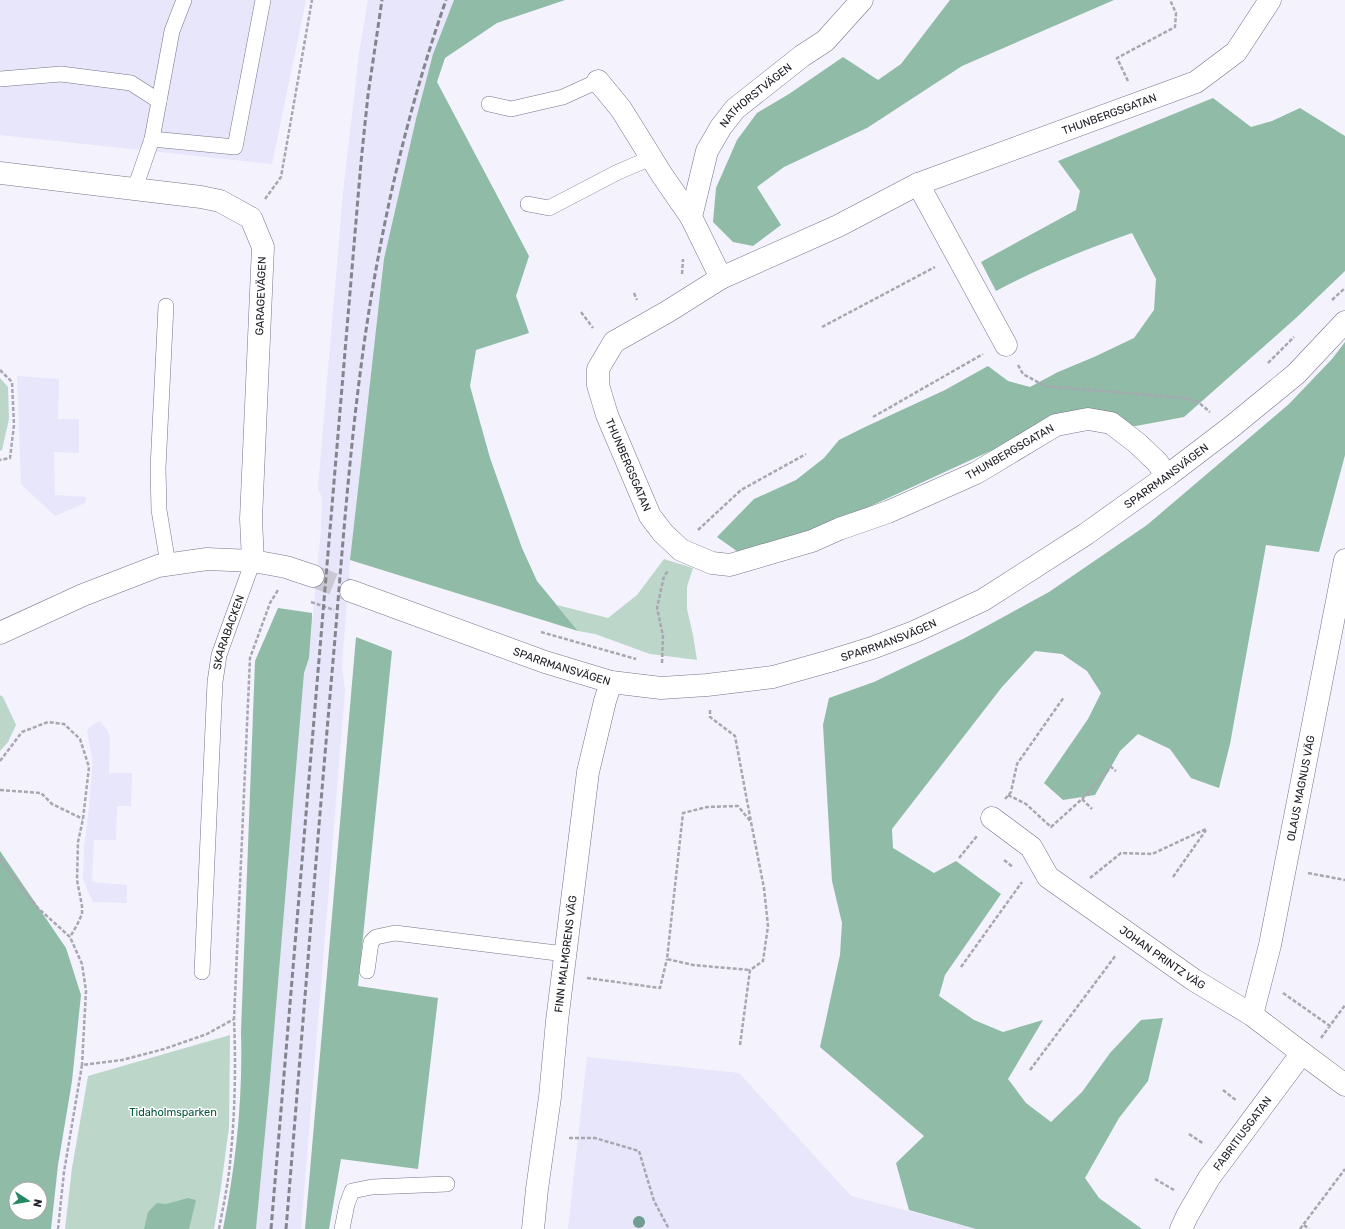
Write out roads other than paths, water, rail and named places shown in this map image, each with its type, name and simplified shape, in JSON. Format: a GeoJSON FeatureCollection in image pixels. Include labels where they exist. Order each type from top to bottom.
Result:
{"type":"FeatureCollection","features":[{"type":"Feature","properties":{"kind":"street","name":"NATHORSTVÄGEN"},"geometry":{"type":"LineString","coordinates":[[691,217],[707,151],[721,127],[735,109],[802,56],[825,41],[862,0]]}},
{"type":"Feature","properties":{"kind":"street","name":"THUNBERGSGATAN"},"geometry":{"type":"LineString","coordinates":[[1167,476],[1157,462],[1137,443],[1111,423],[1088,419],[1056,425],[976,473],[888,512],[839,529],[812,541],[730,565],[712,563],[681,550],[663,533],[650,516],[607,415],[598,385],[598,369],[614,342],[667,312],[721,278],[838,226],[918,184],[1196,82],[1236,52],[1270,0]]}},
{"type":"Feature","properties":{"kind":"street"},"geometry":{"type":"LineString","coordinates":[[598,81],[621,109],[651,158],[691,217],[721,278]]}},
{"type":"Feature","properties":{"kind":"street","name":"GARAGEVÄGEN"},"geometry":{"type":"LineString","coordinates":[[0,173],[202,197],[220,201],[251,218],[263,247],[251,519],[253,562]]}},
{"type":"Feature","properties":{"kind":"street"},"geometry":{"type":"LineString","coordinates":[[918,184],[1006,346]]}},
{"type":"Feature","properties":{"kind":"street","name":"SPARRMANSVÄGEN"},"geometry":{"type":"LineString","coordinates":[[351,591],[545,662],[611,682],[661,688],[707,685],[772,677],[858,653],[914,632],[983,600],[1086,534],[1167,476],[1230,428],[1296,374],[1345,322]]}},
{"type":"Feature","properties":{"kind":"street"},"geometry":{"type":"LineString","coordinates":[[0,633],[83,595],[158,566],[168,564],[207,559],[253,562],[286,567],[313,576]]}},
{"type":"Feature","properties":{"kind":"street","name":"OLAUS MAGNUS VÄG"},"geometry":{"type":"LineString","coordinates":[[1252,1014],[1270,945],[1345,560]]}},
{"type":"Feature","properties":{"kind":"street","name":"FINN MALMGRENS VÄG"},"geometry":{"type":"LineString","coordinates":[[533,1229],[588,772],[611,682]]}},
{"type":"Feature","properties":{"kind":"street","name":"JOHAN PRINTZ VÄG"},"geometry":{"type":"LineString","coordinates":[[992,818],[1031,847],[1048,877],[1194,980],[1310,1048],[1345,1084]]}},
{"type":"Feature","properties":{"kind":"street","name":"FABRITIUSGATAN"},"geometry":{"type":"LineString","coordinates":[[1184,1222],[1209,1178],[1310,1048]]}},
{"type":"Feature","properties":{"kind":"lane"},"geometry":{"type":"LineString","coordinates":[[135,188],[152,139],[172,31],[184,0]]}},
{"type":"Feature","properties":{"kind":"lane"},"geometry":{"type":"LineString","coordinates":[[152,139],[235,147],[263,0]]}},
{"type":"Feature","properties":{"kind":"lane"},"geometry":{"type":"LineString","coordinates":[[0,79],[62,74],[132,83],[159,101]]}},
{"type":"Feature","properties":{"kind":"lane"},"geometry":{"type":"LineString","coordinates":[[489,104],[511,109],[563,97],[598,81]]}},
{"type":"Feature","properties":{"kind":"lane"},"geometry":{"type":"LineString","coordinates":[[528,204],[549,208],[618,172],[651,158]]}},
{"type":"Feature","properties":{"kind":"lane"},"geometry":{"type":"LineString","coordinates":[[166,306],[158,468],[159,510],[168,564]]}},
{"type":"Feature","properties":{"kind":"lane","name":"SKARABACKEN"},"geometry":{"type":"LineString","coordinates":[[202,972],[215,682],[220,655],[253,562]]}},
{"type":"Feature","properties":{"kind":"lane"},"geometry":{"type":"LineString","coordinates":[[367,971],[371,942],[376,937],[395,933],[564,964]]}},
{"type":"Feature","properties":{"kind":"lane"},"geometry":{"type":"LineString","coordinates":[[342,1229],[347,1204],[352,1191],[372,1187],[447,1184]]}},
{"type":"Feature","properties":{"kind":"tunnel"},"geometry":{"type":"LineString","coordinates":[[313,576],[351,591]]}},
{"type":"Feature","properties":{"kind":"railway"},"geometry":{"type":"LineString","coordinates":[[271,1229],[361,162],[368,95],[382,0]]}},
{"type":"Feature","properties":{"kind":"railway"},"geometry":{"type":"LineString","coordinates":[[286,1229],[346,501],[363,352],[370,302],[392,189],[416,94],[446,0]]}},
{"type":"Feature","properties":{"kind":"park label","name":"Tidaholmsparken"},"geometry":{"type":"Point","coordinates":[173,1112]}}]}
